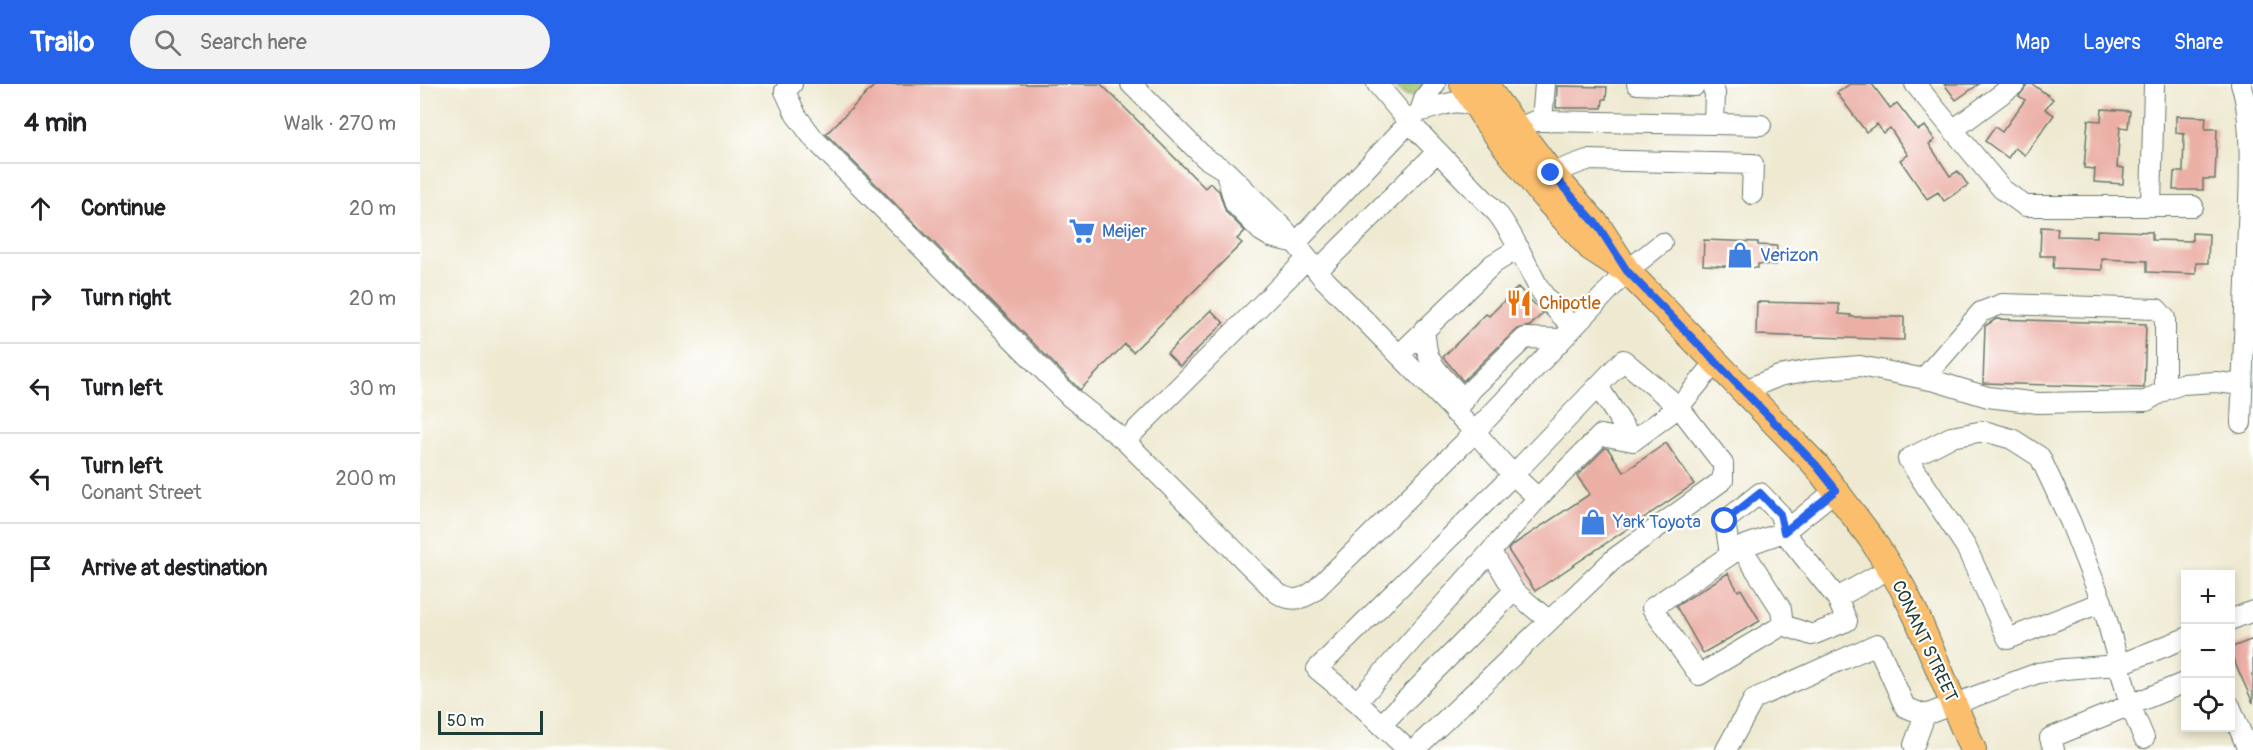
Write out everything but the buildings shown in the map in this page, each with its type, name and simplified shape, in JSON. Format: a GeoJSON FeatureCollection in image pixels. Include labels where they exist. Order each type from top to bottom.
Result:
{"type":"FeatureCollection","features":[{"type":"Feature","properties":{"kind":"main road","name":"CONANT STREET"},"geometry":{"type":"LineString","coordinates":[[1463,84],[1482,115],[1542,194],[1591,248],[1627,271]]}},
{"type":"Feature","properties":{"kind":"main road","name":"CONANT STREET"},"geometry":{"type":"LineString","coordinates":[[1486,84],[1551,173],[1598,226],[1627,271],[1816,465],[1836,490],[1871,538],[1917,617],[1973,750]]}},
{"type":"Feature","properties":{"kind":"street"},"geometry":{"type":"LineString","coordinates":[[792,84],[785,91],[796,115],[814,139],[1070,397],[1125,441],[1276,592],[1285,598],[1297,600],[1314,591],[1474,432],[1627,271],[1662,243]]}},
{"type":"Feature","properties":{"kind":"street"},"geometry":{"type":"LineString","coordinates":[[1131,84],[1205,158],[1226,171],[1399,355],[1459,407]]}},
{"type":"Feature","properties":{"kind":"street"},"geometry":{"type":"LineString","coordinates":[[1377,84],[1415,116],[1437,152],[1508,227],[1540,289],[1568,333]]}},
{"type":"Feature","properties":{"kind":"street"},"geometry":{"type":"LineString","coordinates":[[1307,258],[1415,116],[1435,84]]}},
{"type":"Feature","properties":{"kind":"street"},"geometry":{"type":"LineString","coordinates":[[1542,121],[1545,84]]}},
{"type":"Feature","properties":{"kind":"street"},"geometry":{"type":"LineString","coordinates":[[1637,84],[1694,86],[1695,84]]}},
{"type":"Feature","properties":{"kind":"street"},"geometry":{"type":"LineString","coordinates":[[1711,84],[1715,93],[1714,124]]}},
{"type":"Feature","properties":{"kind":"street"},"geometry":{"type":"LineString","coordinates":[[1915,84],[2002,189],[2025,206],[2193,206]]}},
{"type":"Feature","properties":{"kind":"street"},"geometry":{"type":"LineString","coordinates":[[1953,130],[2015,84]]}},
{"type":"Feature","properties":{"kind":"street"},"geometry":{"type":"LineString","coordinates":[[2151,206],[2154,84]]}},
{"type":"Feature","properties":{"kind":"street"},"geometry":{"type":"LineString","coordinates":[[2241,84],[2247,104],[2250,135],[2251,195],[2241,423]]}},
{"type":"Feature","properties":{"kind":"street"},"geometry":{"type":"LineString","coordinates":[[1415,116],[1448,102],[1457,101],[1482,115]]}},
{"type":"Feature","properties":{"kind":"street"},"geometry":{"type":"LineString","coordinates":[[1518,128],[1535,121],[1761,126]]}},
{"type":"Feature","properties":{"kind":"street"},"geometry":{"type":"LineString","coordinates":[[1125,441],[1307,258],[1437,152]]}},
{"type":"Feature","properties":{"kind":"street"},"geometry":{"type":"LineString","coordinates":[[1551,173],[1587,160],[1753,164],[1752,194]]}},
{"type":"Feature","properties":{"kind":"street"},"geometry":{"type":"LineString","coordinates":[[1399,355],[1493,264],[1519,248]]}},
{"type":"Feature","properties":{"kind":"street"},"geometry":{"type":"LineString","coordinates":[[1923,379],[1982,312],[2002,304],[2157,309],[2164,318],[2166,330],[2165,390]]}},
{"type":"Feature","properties":{"kind":"street"},"geometry":{"type":"LineString","coordinates":[[1424,329],[1430,359],[1454,386],[1459,407],[1474,432],[1513,475],[1538,498]]}},
{"type":"Feature","properties":{"kind":"street"},"geometry":{"type":"LineString","coordinates":[[1459,407],[1472,389],[1525,338],[1568,333]]}},
{"type":"Feature","properties":{"kind":"street"},"geometry":{"type":"LineString","coordinates":[[1408,750],[1357,702],[1317,669],[1513,475],[1623,360],[1679,406],[1724,464],[1723,480],[1615,558],[1414,750]]}},
{"type":"Feature","properties":{"kind":"street"},"geometry":{"type":"LineString","coordinates":[[1357,702],[1538,498],[1601,435],[1633,441],[1679,406],[1715,363]]}},
{"type":"Feature","properties":{"kind":"street"},"geometry":{"type":"LineString","coordinates":[[1743,391],[1779,376],[1811,370],[1860,366],[1923,379],[1988,397],[2038,403],[2146,401],[2165,390],[2182,384],[2216,382],[2242,385]]}},
{"type":"Feature","properties":{"kind":"street"},"geometry":{"type":"LineString","coordinates":[[1598,386],[1633,441]]}},
{"type":"Feature","properties":{"kind":"street"},"geometry":{"type":"LineString","coordinates":[[2102,602],[2008,639],[1966,547],[1908,459],[1951,437],[1984,431],[2012,439],[2040,457],[2070,521],[2102,602],[2130,705],[2144,738]]}},
{"type":"Feature","properties":{"kind":"street"},"geometry":{"type":"LineString","coordinates":[[1783,625],[1781,609],[1735,551],[1725,521],[1760,493],[1780,514],[1784,532],[1838,598],[1847,621],[1812,635],[1783,625],[1699,675],[1652,608],[1735,551],[1784,532],[1836,490]]}},
{"type":"Feature","properties":{"kind":"street"},"geometry":{"type":"LineString","coordinates":[[1491,552],[1514,591],[1550,621]]}},
{"type":"Feature","properties":{"kind":"street"},"geometry":{"type":"LineString","coordinates":[[1838,598],[1890,568]]}},
{"type":"Feature","properties":{"kind":"street"},"geometry":{"type":"LineString","coordinates":[[1381,725],[1514,591]]}},
{"type":"Feature","properties":{"kind":"street"},"geometry":{"type":"LineString","coordinates":[[2235,618],[2253,611]]}},
{"type":"Feature","properties":{"kind":"street"},"geometry":{"type":"LineString","coordinates":[[1726,750],[1754,699],[1877,644],[1905,707],[1925,715],[2038,673],[2118,665],[2181,640]]}},
{"type":"Feature","properties":{"kind":"street"},"geometry":{"type":"LineString","coordinates":[[2055,750],[2050,738],[2181,684]]}},
{"type":"Feature","properties":{"kind":"street"},"geometry":{"type":"LineString","coordinates":[[1909,748],[1925,715]]}},
{"type":"Feature","properties":{"kind":"street"},"geometry":{"type":"LineString","coordinates":[[2235,718],[2248,750]]}},
{"type":"Feature","properties":{"kind":"green space"},"geometry":{"type":"Polygon","coordinates":[[[1391,84],[1426,84],[1414,96],[1405,95],[1391,84]]]}},
{"type":"Feature","properties":{"kind":"place","name":"Meijer"},"geometry":{"type":"Point","coordinates":[1082,231]}},
{"type":"Feature","properties":{"kind":"place","name":"Verizon"},"geometry":{"type":"Point","coordinates":[1740,255]}},
{"type":"Feature","properties":{"kind":"place","name":"Chipotle"},"geometry":{"type":"Point","coordinates":[1519,303]}},
{"type":"Feature","properties":{"kind":"place","name":"Yark Toyota"},"geometry":{"type":"Point","coordinates":[1593,522]}},
{"type":"Feature","properties":{"kind":"route"},"geometry":{"type":"LineString","coordinates":[[1551,173],[1598,226],[1627,271],[1816,465],[1836,490],[1784,532],[1780,514],[1760,493],[1725,521]]}}]}
